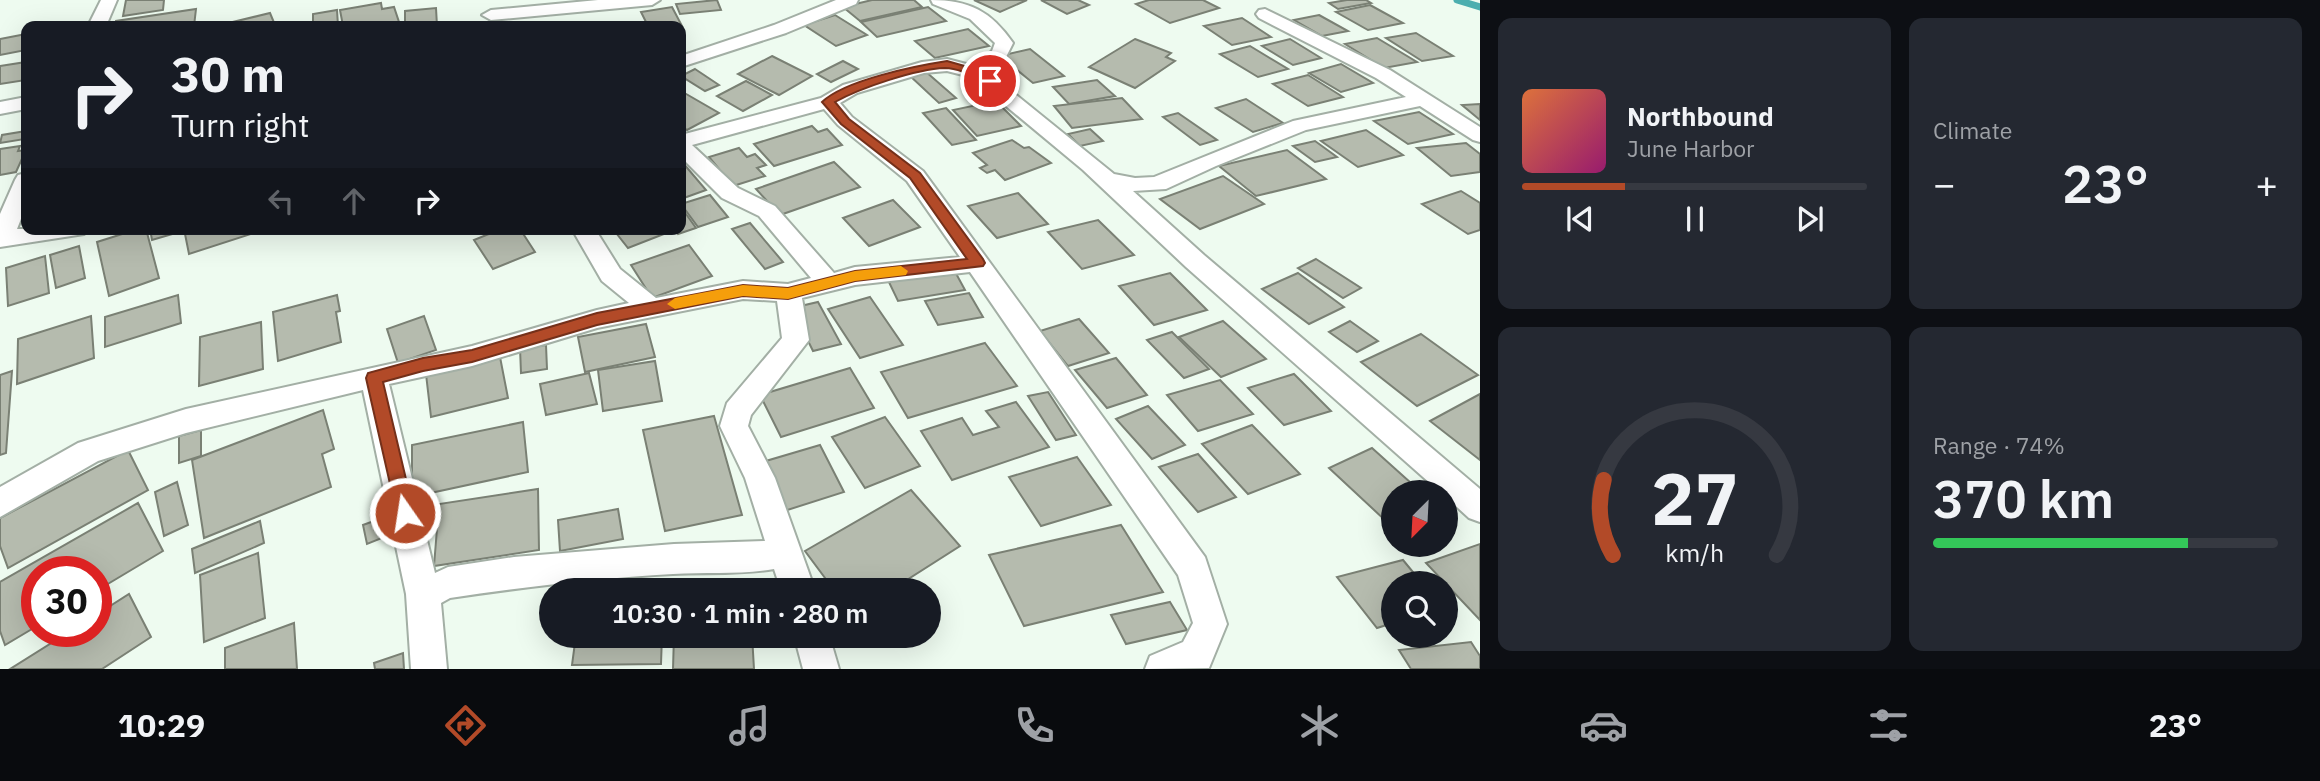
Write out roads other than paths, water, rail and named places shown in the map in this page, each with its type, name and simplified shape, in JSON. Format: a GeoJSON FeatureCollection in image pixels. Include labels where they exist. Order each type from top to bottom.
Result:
{"type":"FeatureCollection","features":[{"type":"Feature","properties":{"kind":"street"},"geometry":{"type":"LineString","coordinates":[[99,21],[109,0]]}},
{"type":"Feature","properties":{"kind":"street"},"geometry":{"type":"LineString","coordinates":[[488,14],[652,0]]}},
{"type":"Feature","properties":{"kind":"street"},"geometry":{"type":"LineString","coordinates":[[686,60],[780,29],[850,0]]}},
{"type":"Feature","properties":{"kind":"street"},"geometry":{"type":"LineString","coordinates":[[939,0],[958,6],[994,26],[1004,43],[1000,53],[978,73]]}},
{"type":"Feature","properties":{"kind":"street"},"geometry":{"type":"LineString","coordinates":[[1265,14],[1383,74],[1480,136]]}},
{"type":"Feature","properties":{"kind":"street"},"geometry":{"type":"LineString","coordinates":[[686,143],[828,102],[850,89],[922,68],[947,65],[978,73],[1108,180],[1195,261],[1480,508]]}},
{"type":"Feature","properties":{"kind":"street"},"geometry":{"type":"LineString","coordinates":[[1108,180],[1135,185],[1158,184],[1208,160],[1300,125],[1423,100]]}},
{"type":"Feature","properties":{"kind":"street"},"geometry":{"type":"LineString","coordinates":[[828,102],[845,121],[915,176],[1193,568],[1210,624],[1196,654],[1163,669]]}},
{"type":"Feature","properties":{"kind":"street"},"geometry":{"type":"LineString","coordinates":[[0,108],[21,104]]}},
{"type":"Feature","properties":{"kind":"street"},"geometry":{"type":"LineString","coordinates":[[686,149],[730,193],[767,211],[830,284]]}},
{"type":"Feature","properties":{"kind":"street"},"geometry":{"type":"LineString","coordinates":[[1,239],[21,192]]}},
{"type":"Feature","properties":{"kind":"street"},"geometry":{"type":"LineString","coordinates":[[1,239],[31,235]]}},
{"type":"Feature","properties":{"kind":"street"},"geometry":{"type":"LineString","coordinates":[[587,235],[611,275],[651,308]]}},
{"type":"Feature","properties":{"kind":"street"},"geometry":{"type":"LineString","coordinates":[[0,503],[88,452],[186,421],[472,356],[597,319],[743,290],[788,293],[855,276],[978,263]]}},
{"type":"Feature","properties":{"kind":"street"},"geometry":{"type":"LineString","coordinates":[[788,293],[796,340],[737,411],[734,426],[760,478],[795,578]]}},
{"type":"Feature","properties":{"kind":"street"},"geometry":{"type":"LineString","coordinates":[[374,378],[423,594],[429,669]]}},
{"type":"Feature","properties":{"kind":"street"},"geometry":{"type":"LineString","coordinates":[[423,594],[448,583],[514,573],[674,559],[750,558],[787,552]]}},
{"type":"Feature","properties":{"kind":"street"},"geometry":{"type":"LineString","coordinates":[[815,648],[821,669]]}},
{"type":"Feature","properties":{"kind":"waterway"},"geometry":{"type":"LineString","coordinates":[[1457,0],[1480,7]]}}]}
